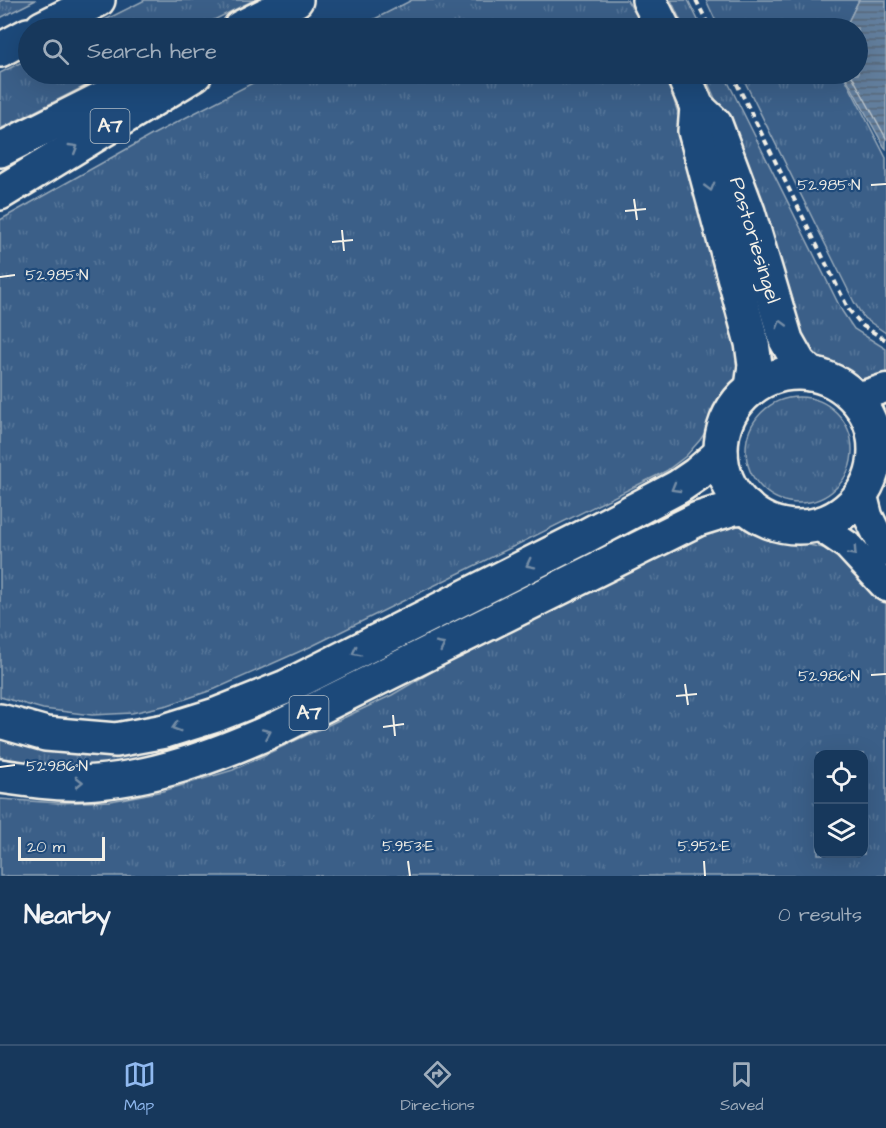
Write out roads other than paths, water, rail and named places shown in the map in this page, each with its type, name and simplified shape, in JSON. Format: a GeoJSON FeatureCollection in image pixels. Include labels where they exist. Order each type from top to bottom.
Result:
{"type":"FeatureCollection","features":[{"type":"Feature","properties":{"kind":"main road"},"geometry":{"type":"LineString","coordinates":[[62,18],[98,0]]}},
{"type":"Feature","properties":{"kind":"main road"},"geometry":{"type":"LineString","coordinates":[[260,18],[296,0]]}},
{"type":"Feature","properties":{"kind":"main road"},"geometry":{"type":"LineString","coordinates":[[286,18],[316,0]]}},
{"type":"Feature","properties":{"kind":"main road"},"geometry":{"type":"LineString","coordinates":[[649,0],[658,18]]}},
{"type":"Feature","properties":{"kind":"main road"},"geometry":{"type":"LineString","coordinates":[[0,50],[18,40]]}},
{"type":"Feature","properties":{"kind":"main road","name":"A7"},"geometry":{"type":"LineString","coordinates":[[0,150],[131,84]]}},
{"type":"Feature","properties":{"kind":"main road","name":"A7"},"geometry":{"type":"LineString","coordinates":[[0,193],[179,84]]}},
{"type":"Feature","properties":{"kind":"main road","name":"Pastoriesingel"},"geometry":{"type":"LineString","coordinates":[[687,84],[697,107],[715,124],[748,212],[786,340],[799,363],[810,374]]}},
{"type":"Feature","properties":{"kind":"main road","name":"Pastoriesingel"},"geometry":{"type":"LineString","coordinates":[[697,107],[694,131],[752,343],[755,364],[752,388]]}},
{"type":"Feature","properties":{"kind":"main road"},"geometry":{"type":"LineString","coordinates":[[810,374],[841,385],[853,396],[880,437],[872,472],[862,492],[842,513],[816,524],[794,526],[779,524],[765,519],[747,507],[728,482],[721,453],[722,436],[727,420],[740,399],[752,388],[780,375],[810,374]]}},
{"type":"Feature","properties":{"kind":"main road","name":"A7"},"geometry":{"type":"LineString","coordinates":[[0,721],[46,734],[116,740],[165,731],[216,715],[286,687],[582,538],[678,487],[721,453]]}},
{"type":"Feature","properties":{"kind":"main road","name":"A7"},"geometry":{"type":"LineString","coordinates":[[0,776],[82,783],[118,779],[179,766],[228,750],[280,727],[698,519],[734,508],[747,507]]}},
{"type":"Feature","properties":{"kind":"street"},"geometry":{"type":"LineString","coordinates":[[853,396],[886,388]]}},
{"type":"Feature","properties":{"kind":"street"},"geometry":{"type":"LineString","coordinates":[[862,492],[868,516],[886,552]]}},
{"type":"Feature","properties":{"kind":"street"},"geometry":{"type":"LineString","coordinates":[[816,524],[847,545],[886,587]]}},
{"type":"Feature","properties":{"kind":"water"},"geometry":{"type":"Polygon","coordinates":[[[859,0],[886,0],[886,150],[850,84],[868,84],[868,18],[850,18],[859,0]]]}}]}
